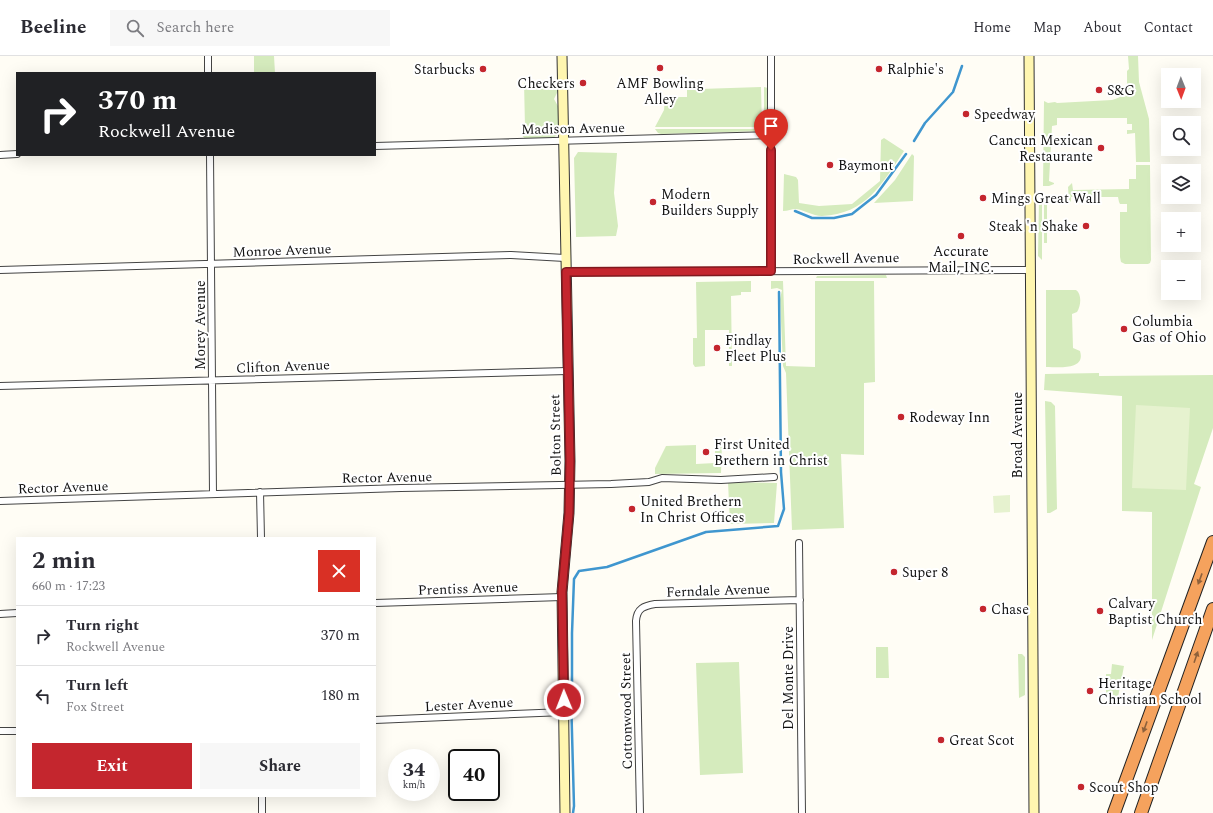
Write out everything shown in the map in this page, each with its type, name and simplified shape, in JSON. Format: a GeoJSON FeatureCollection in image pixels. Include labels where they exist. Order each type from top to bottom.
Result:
{"type":"FeatureCollection","features":[{"type":"Feature","properties":{"kind":"highway"},"geometry":{"type":"LineString","coordinates":[[1114,813],[1213,542]]}},
{"type":"Feature","properties":{"kind":"highway"},"geometry":{"type":"LineString","coordinates":[[1141,813],[1213,609]]}},
{"type":"Feature","properties":{"kind":"street"},"geometry":{"type":"LineString","coordinates":[[208,56],[208,72]]}},
{"type":"Feature","properties":{"kind":"street","name":"Bolton Street"},"geometry":{"type":"LineString","coordinates":[[562,56],[569,485],[569,513],[562,598],[565,813]]}},
{"type":"Feature","properties":{"kind":"street"},"geometry":{"type":"LineString","coordinates":[[771,56],[771,271]]}},
{"type":"Feature","properties":{"kind":"street","name":"Broad Avenue"},"geometry":{"type":"LineString","coordinates":[[1028,56],[1034,813]]}},
{"type":"Feature","properties":{"kind":"street","name":"Madison Avenue"},"geometry":{"type":"LineString","coordinates":[[376,146],[771,135]]}},
{"type":"Feature","properties":{"kind":"street"},"geometry":{"type":"LineString","coordinates":[[0,154],[16,154]]}},
{"type":"Feature","properties":{"kind":"street","name":"Morey Avenue"},"geometry":{"type":"LineString","coordinates":[[210,156],[213,494]]}},
{"type":"Feature","properties":{"kind":"street","name":"Monroe Avenue"},"geometry":{"type":"LineString","coordinates":[[0,270],[512,255],[565,258]]}},
{"type":"Feature","properties":{"kind":"street","name":"Rockwell Avenue"},"geometry":{"type":"LineString","coordinates":[[566,272],[1030,270]]}},
{"type":"Feature","properties":{"kind":"street","name":"Clifton Avenue"},"geometry":{"type":"LineString","coordinates":[[0,386],[568,371]]}},
{"type":"Feature","properties":{"kind":"street","name":"Rector Avenue"},"geometry":{"type":"LineString","coordinates":[[0,501],[260,492],[569,485],[649,482],[662,478],[721,480],[774,477]]}},
{"type":"Feature","properties":{"kind":"street"},"geometry":{"type":"LineString","coordinates":[[260,492],[260,537]]}},
{"type":"Feature","properties":{"kind":"street","name":"Del Monte Drive"},"geometry":{"type":"LineString","coordinates":[[799,543],[802,813]]}},
{"type":"Feature","properties":{"kind":"street","name":"Prentiss Avenue"},"geometry":{"type":"LineString","coordinates":[[376,603],[562,598]]}},
{"type":"Feature","properties":{"kind":"street","name":"Ferndale Avenue"},"geometry":{"type":"LineString","coordinates":[[639,610],[644,606],[655,604],[800,600]]}},
{"type":"Feature","properties":{"kind":"street","name":"Cottonwood Street"},"geometry":{"type":"LineString","coordinates":[[639,610],[636,621],[640,813]]}},
{"type":"Feature","properties":{"kind":"street"},"geometry":{"type":"LineString","coordinates":[[0,614],[16,613]]}},
{"type":"Feature","properties":{"kind":"street","name":"Lester Avenue"},"geometry":{"type":"LineString","coordinates":[[376,720],[564,712]]}},
{"type":"Feature","properties":{"kind":"street"},"geometry":{"type":"LineString","coordinates":[[0,731],[16,731]]}},
{"type":"Feature","properties":{"kind":"street"},"geometry":{"type":"LineString","coordinates":[[262,797],[262,813]]}},
{"type":"Feature","properties":{"kind":"green space"},"geometry":{"type":"Polygon","coordinates":[[[254,56],[274,56],[275,72],[254,72],[254,56]]]}},
{"type":"Feature","properties":{"kind":"green space"},"geometry":{"type":"Polygon","coordinates":[[[1128,56],[1138,56],[1139,82],[1149,119],[1150,162],[1136,162],[1135,133],[1127,134],[1127,130],[1132,130],[1132,124],[1127,124],[1127,118],[1057,118],[1057,125],[1052,126],[1049,181],[1054,184],[1043,186],[1044,101],[1048,103],[1057,103],[1112,100],[1122,96],[1127,86],[1127,71],[1129,69],[1128,56]]]}},
{"type":"Feature","properties":{"kind":"green space"},"geometry":{"type":"Polygon","coordinates":[[[554,80],[554,83],[558,84],[558,91],[554,99],[559,108],[559,127],[525,127],[524,82],[554,80]]]}},
{"type":"Feature","properties":{"kind":"green space"},"geometry":{"type":"Polygon","coordinates":[[[687,86],[699,86],[700,89],[761,87],[762,127],[655,127],[664,110],[665,97],[687,97],[687,86]]]}},
{"type":"Feature","properties":{"kind":"green space"},"geometry":{"type":"Polygon","coordinates":[[[764,87],[768,88],[769,126],[764,131],[764,87]]]}},
{"type":"Feature","properties":{"kind":"green space"},"geometry":{"type":"Polygon","coordinates":[[[655,129],[762,129],[762,131],[661,134],[655,129]]]}},
{"type":"Feature","properties":{"kind":"green space"},"geometry":{"type":"Polygon","coordinates":[[[560,132],[549,139],[540,140],[526,140],[520,133],[560,132]]]}},
{"type":"Feature","properties":{"kind":"green space"},"geometry":{"type":"Polygon","coordinates":[[[884,138],[904,151],[880,186],[861,203],[850,210],[822,216],[798,209],[783,211],[784,174],[796,177],[798,180],[799,203],[819,206],[852,204],[880,181],[881,140],[884,138]]]}},
{"type":"Feature","properties":{"kind":"green space"},"geometry":{"type":"Polygon","coordinates":[[[578,152],[617,153],[614,193],[618,226],[616,236],[576,237],[574,158],[578,152]]]}},
{"type":"Feature","properties":{"kind":"green space"},"geometry":{"type":"Polygon","coordinates":[[[912,154],[914,156],[913,201],[874,203],[895,180],[912,154]]]}},
{"type":"Feature","properties":{"kind":"green space"},"geometry":{"type":"Polygon","coordinates":[[[1136,165],[1150,165],[1151,260],[1148,264],[1125,264],[1121,262],[1120,212],[1127,212],[1127,204],[1120,204],[1118,197],[1071,197],[1071,202],[1069,201],[1068,187],[1072,183],[1073,190],[1129,189],[1129,179],[1136,179],[1136,165]]]}},
{"type":"Feature","properties":{"kind":"green space"},"geometry":{"type":"Polygon","coordinates":[[[1044,196],[1049,196],[1053,200],[1053,203],[1047,204],[1047,243],[1044,243],[1044,196]]]}},
{"type":"Feature","properties":{"kind":"green space"},"geometry":{"type":"Polygon","coordinates":[[[1042,197],[1042,260],[1038,256],[1039,199],[1042,197]]]}},
{"type":"Feature","properties":{"kind":"green space"},"geometry":{"type":"Polygon","coordinates":[[[886,275],[887,278],[816,278],[817,276],[886,275]]]}},
{"type":"Feature","properties":{"kind":"green space"},"geometry":{"type":"Polygon","coordinates":[[[751,281],[751,292],[741,292],[741,295],[731,296],[732,366],[729,366],[729,330],[705,330],[705,366],[695,367],[693,364],[693,338],[697,338],[696,282],[751,281]]]}},
{"type":"Feature","properties":{"kind":"green space"},"geometry":{"type":"Polygon","coordinates":[[[771,281],[783,281],[786,366],[815,367],[815,281],[874,281],[875,382],[864,383],[864,455],[841,454],[844,528],[792,530],[786,373],[783,366],[780,299],[782,290],[777,288],[771,289],[771,281]]]}},
{"type":"Feature","properties":{"kind":"green space"},"geometry":{"type":"Polygon","coordinates":[[[1046,290],[1076,290],[1079,294],[1080,303],[1077,312],[1072,314],[1073,348],[1080,351],[1081,357],[1079,362],[1075,365],[1064,367],[1046,367],[1046,290]]]}},
{"type":"Feature","properties":{"kind":"green space"},"geometry":{"type":"Polygon","coordinates":[[[1099,373],[1099,376],[1213,375],[1213,428],[1194,484],[1201,487],[1152,640],[1152,512],[1122,511],[1122,396],[1044,390],[1045,374],[1099,373]]]}},
{"type":"Feature","properties":{"kind":"green space"},"geometry":{"type":"Polygon","coordinates":[[[1045,401],[1051,402],[1055,406],[1057,509],[1050,513],[1047,513],[1045,401]]]}},
{"type":"Feature","properties":{"kind":"green space"},"geometry":{"type":"Polygon","coordinates":[[[1136,405],[1190,408],[1186,490],[1132,488],[1136,405]]]}},
{"type":"Feature","properties":{"kind":"green space"},"geometry":{"type":"Polygon","coordinates":[[[715,442],[717,442],[717,444],[722,444],[721,473],[655,474],[655,468],[666,446],[696,445],[696,464],[715,463],[715,442]]]}},
{"type":"Feature","properties":{"kind":"green space"},"geometry":{"type":"Polygon","coordinates":[[[728,482],[777,483],[774,523],[730,524],[728,482]]]}},
{"type":"Feature","properties":{"kind":"green space"},"geometry":{"type":"Polygon","coordinates":[[[1010,495],[1010,512],[994,513],[993,496],[1010,495]]]}},
{"type":"Feature","properties":{"kind":"green space"},"geometry":{"type":"Polygon","coordinates":[[[876,647],[888,647],[889,678],[876,678],[876,647]]]}},
{"type":"Feature","properties":{"kind":"green space"},"geometry":{"type":"Polygon","coordinates":[[[1018,654],[1022,654],[1025,657],[1025,695],[1019,698],[1018,654]]]}},
{"type":"Feature","properties":{"kind":"green space"},"geometry":{"type":"Polygon","coordinates":[[[739,662],[743,773],[700,775],[696,663],[739,662]]]}},
{"type":"Feature","properties":{"kind":"green space"},"geometry":{"type":"Polygon","coordinates":[[[1112,664],[1124,666],[1118,697],[1106,697],[1106,674],[1111,674],[1112,664]]]}},
{"type":"Feature","properties":{"kind":"waterway"},"geometry":{"type":"LineString","coordinates":[[914,141],[925,123],[953,92],[962,66]]}},
{"type":"Feature","properties":{"kind":"waterway"},"geometry":{"type":"LineString","coordinates":[[795,211],[812,218],[834,218],[852,214],[876,195],[906,154]]}},
{"type":"Feature","properties":{"kind":"waterway"},"geometry":{"type":"LineString","coordinates":[[573,813],[571,696],[574,579],[579,571],[607,567],[706,532],[778,526],[784,509],[781,472],[779,292]]}},
{"type":"Feature","properties":{"kind":"place","name":"AMF Bowling Alley"},"geometry":{"type":"Point","coordinates":[660,68]}},
{"type":"Feature","properties":{"kind":"place","name":"Starbucks"},"geometry":{"type":"Point","coordinates":[483,69]}},
{"type":"Feature","properties":{"kind":"place","name":"Ralphie's"},"geometry":{"type":"Point","coordinates":[879,69]}},
{"type":"Feature","properties":{"kind":"place","name":"Checkers"},"geometry":{"type":"Point","coordinates":[583,83]}},
{"type":"Feature","properties":{"kind":"place","name":"S&G"},"geometry":{"type":"Point","coordinates":[1099,90]}},
{"type":"Feature","properties":{"kind":"place","name":"Speedway"},"geometry":{"type":"Point","coordinates":[966,114]}},
{"type":"Feature","properties":{"kind":"place","name":"Cancun Mexican Restaurante"},"geometry":{"type":"Point","coordinates":[1101,148]}},
{"type":"Feature","properties":{"kind":"place","name":"Baymont"},"geometry":{"type":"Point","coordinates":[830,165]}},
{"type":"Feature","properties":{"kind":"place","name":"Mings Great Wall"},"geometry":{"type":"Point","coordinates":[983,198]}},
{"type":"Feature","properties":{"kind":"place","name":"Modern Builders Supply"},"geometry":{"type":"Point","coordinates":[653,202]}},
{"type":"Feature","properties":{"kind":"place","name":"Steak 'n Shake"},"geometry":{"type":"Point","coordinates":[1086,226]}},
{"type":"Feature","properties":{"kind":"place","name":"Accurate Mail, INC."},"geometry":{"type":"Point","coordinates":[961,236]}},
{"type":"Feature","properties":{"kind":"place","name":"Columbia Gas of Ohio"},"geometry":{"type":"Point","coordinates":[1124,329]}},
{"type":"Feature","properties":{"kind":"place","name":"Findlay Fleet Plus"},"geometry":{"type":"Point","coordinates":[717,348]}},
{"type":"Feature","properties":{"kind":"place","name":"Rodeway Inn"},"geometry":{"type":"Point","coordinates":[901,417]}},
{"type":"Feature","properties":{"kind":"place","name":"First United Brethern in Christ"},"geometry":{"type":"Point","coordinates":[706,452]}},
{"type":"Feature","properties":{"kind":"place","name":"United Brethern In Christ Offices"},"geometry":{"type":"Point","coordinates":[632,509]}},
{"type":"Feature","properties":{"kind":"place","name":"Super 8"},"geometry":{"type":"Point","coordinates":[894,572]}},
{"type":"Feature","properties":{"kind":"place","name":"Chase"},"geometry":{"type":"Point","coordinates":[983,609]}},
{"type":"Feature","properties":{"kind":"place","name":"Calvary Baptist Church"},"geometry":{"type":"Point","coordinates":[1100,611]}},
{"type":"Feature","properties":{"kind":"place","name":"Heritage Christian School"},"geometry":{"type":"Point","coordinates":[1090,691]}},
{"type":"Feature","properties":{"kind":"place","name":"Great Scot"},"geometry":{"type":"Point","coordinates":[941,740]}},
{"type":"Feature","properties":{"kind":"place","name":"Scout Shop"},"geometry":{"type":"Point","coordinates":[1081,787]}},
{"type":"Feature","properties":{"kind":"route"},"geometry":{"type":"LineString","coordinates":[[564,700],[562,592],[569,513],[570,461],[566,272],[771,271],[771,150]]}}]}
